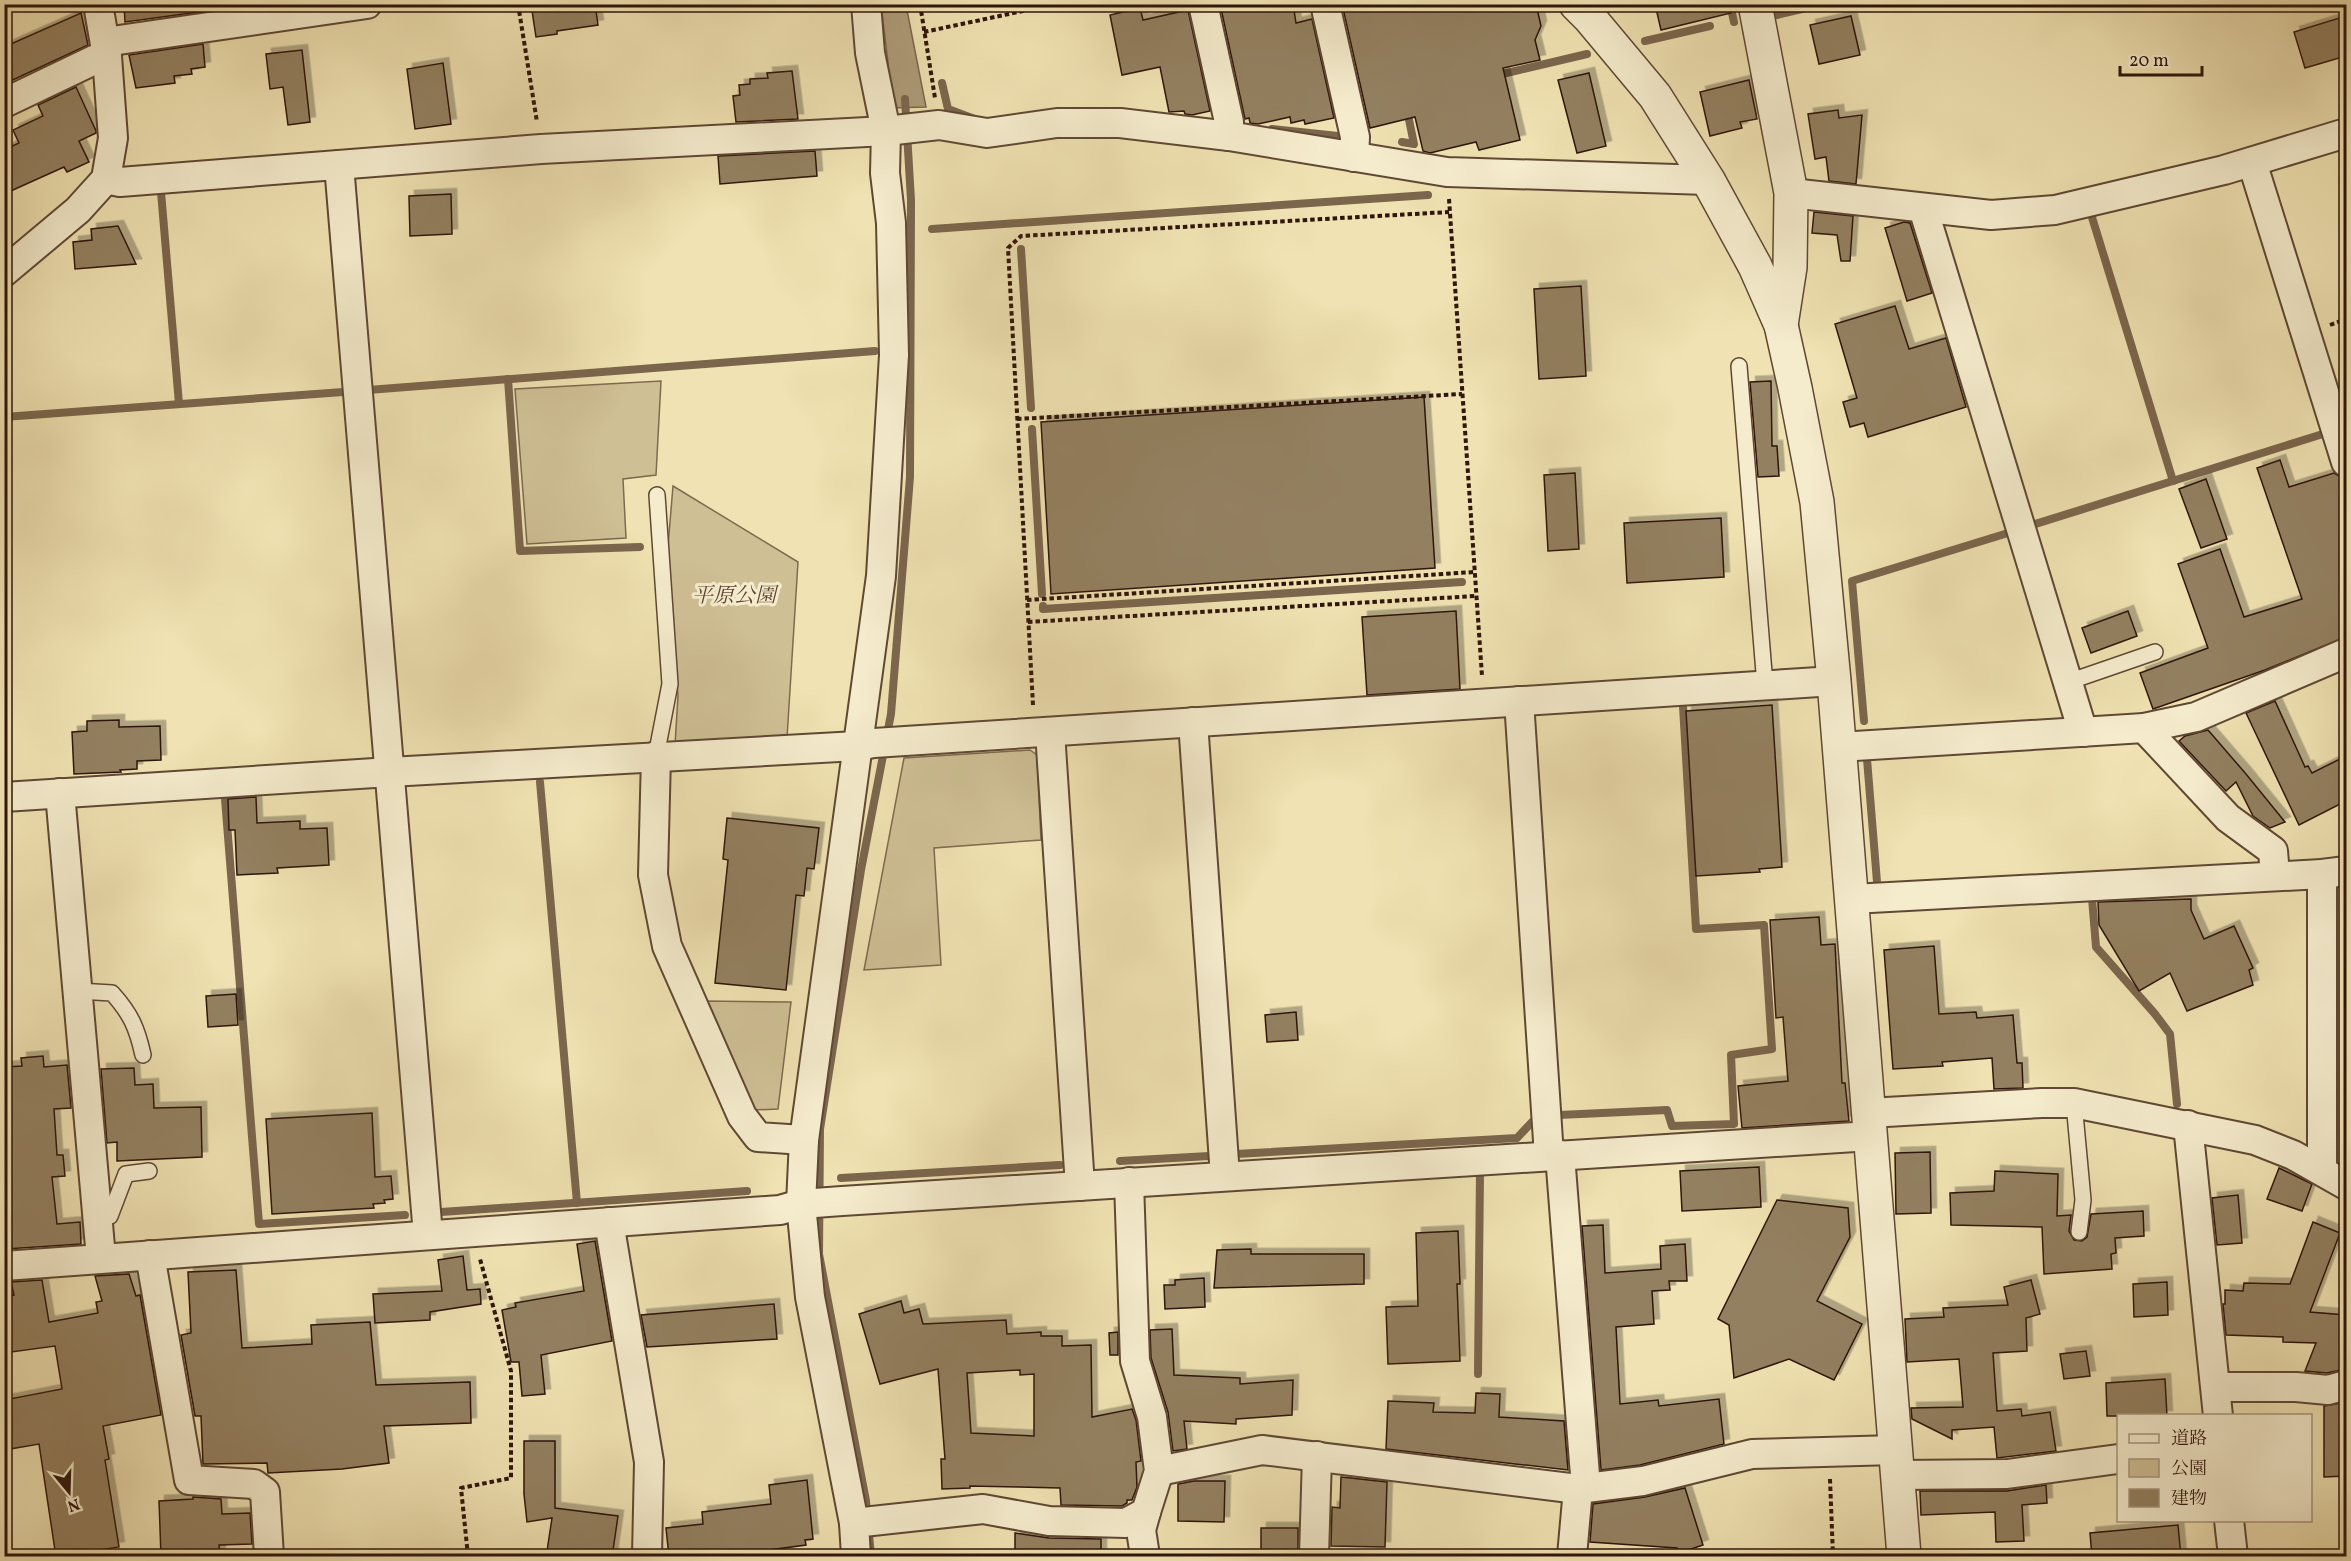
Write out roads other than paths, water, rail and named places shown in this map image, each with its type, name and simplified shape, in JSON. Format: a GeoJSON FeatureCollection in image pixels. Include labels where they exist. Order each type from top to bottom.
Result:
{"type":"FeatureCollection","features":[{"type":"Feature","properties":{"kind":"street"},"geometry":{"type":"LineString","coordinates":[[4,272],[78,210],[106,179],[113,138],[106,49],[98,4]]}},
{"type":"Feature","properties":{"kind":"street"},"geometry":{"type":"LineString","coordinates":[[4,103],[106,49],[367,4]]}},
{"type":"Feature","properties":{"kind":"street"},"geometry":{"type":"LineString","coordinates":[[856,1557],[858,1522],[810,1297],[804,1140],[830,958],[878,743],[881,576],[894,355],[891,223],[885,173],[886,130],[870,53],[866,4]]}},
{"type":"Feature","properties":{"kind":"street"},"geometry":{"type":"LineString","coordinates":[[1203,4],[1229,122],[1229,136]]}},
{"type":"Feature","properties":{"kind":"street"},"geometry":{"type":"LineString","coordinates":[[1325,4],[1355,137],[1354,157]]}},
{"type":"Feature","properties":{"kind":"street"},"geometry":{"type":"LineString","coordinates":[[1576,4],[1656,96],[1708,180],[1755,266],[1781,325],[1817,502],[1852,899],[1904,1557]]}},
{"type":"Feature","properties":{"kind":"street"},"geometry":{"type":"LineString","coordinates":[[1755,4],[1791,192],[1790,267],[1781,325]]}},
{"type":"Feature","properties":{"kind":"street"},"geometry":{"type":"LineString","coordinates":[[106,179],[120,182],[541,150],[939,126],[987,134],[1057,123],[1120,123],[1229,136],[1447,172],[1708,180]]}},
{"type":"Feature","properties":{"kind":"street"},"geometry":{"type":"LineString","coordinates":[[1791,192],[1991,215],[2055,210],[2252,162],[2346,133]]}},
{"type":"Feature","properties":{"kind":"street"},"geometry":{"type":"LineString","coordinates":[[2252,162],[2346,462]]}},
{"type":"Feature","properties":{"kind":"street"},"geometry":{"type":"LineString","coordinates":[[339,165],[428,1235]]}},
{"type":"Feature","properties":{"kind":"street"},"geometry":{"type":"LineString","coordinates":[[1923,208],[2083,732]]}},
{"type":"Feature","properties":{"kind":"street"},"geometry":{"type":"LineString","coordinates":[[1839,747],[2144,728],[2196,717],[2346,652]]}},
{"type":"Feature","properties":{"kind":"street"},"geometry":{"type":"LineString","coordinates":[[4,796],[878,743],[1834,681]]}},
{"type":"Feature","properties":{"kind":"street"},"geometry":{"type":"LineString","coordinates":[[1519,701],[1582,1488],[1572,1557]]}},
{"type":"Feature","properties":{"kind":"street"},"geometry":{"type":"LineString","coordinates":[[1193,722],[1225,1176]]}},
{"type":"Feature","properties":{"kind":"street"},"geometry":{"type":"LineString","coordinates":[[2144,728],[2228,818],[2273,851],[2275,875]]}},
{"type":"Feature","properties":{"kind":"street"},"geometry":{"type":"LineString","coordinates":[[1042,732],[1080,1186]]}},
{"type":"Feature","properties":{"kind":"street"},"geometry":{"type":"LineString","coordinates":[[656,756],[653,875],[667,946],[742,1116],[758,1137],[804,1140]]}},
{"type":"Feature","properties":{"kind":"street"},"geometry":{"type":"LineString","coordinates":[[60,793],[101,1258]]}},
{"type":"Feature","properties":{"kind":"street"},"geometry":{"type":"LineString","coordinates":[[1852,899],[2334,873],[2322,1170]]}},
{"type":"Feature","properties":{"kind":"street"},"geometry":{"type":"LineString","coordinates":[[4,1266],[780,1210],[805,1203],[1555,1156],[2074,1103],[2255,1140],[2322,1170],[2346,1185]]}},
{"type":"Feature","properties":{"kind":"street"},"geometry":{"type":"LineString","coordinates":[[2188,1125],[2218,1414]]}},
{"type":"Feature","properties":{"kind":"street"},"geometry":{"type":"LineString","coordinates":[[1129,1182],[1135,1361],[1152,1417],[1160,1471],[1141,1530],[1145,1557]]}},
{"type":"Feature","properties":{"kind":"street"},"geometry":{"type":"LineString","coordinates":[[609,1222],[649,1462],[647,1557]]}},
{"type":"Feature","properties":{"kind":"street"},"geometry":{"type":"LineString","coordinates":[[150,1255],[189,1480],[254,1484],[265,1492],[269,1557]]}},
{"type":"Feature","properties":{"kind":"street"},"geometry":{"type":"LineString","coordinates":[[2216,1387],[2296,1387],[2328,1390],[2346,1385]]}},
{"type":"Feature","properties":{"kind":"street"},"geometry":{"type":"LineString","coordinates":[[1160,1471],[1262,1450],[1582,1488],[1643,1481],[1752,1454],[1828,1451],[1897,1462],[2007,1474],[2117,1459]]}},
{"type":"Feature","properties":{"kind":"street"},"geometry":{"type":"LineString","coordinates":[[1314,1557],[1317,1456]]}},
{"type":"Feature","properties":{"kind":"street"},"geometry":{"type":"LineString","coordinates":[[858,1522],[983,1509],[1049,1521],[1126,1523],[1146,1512]]}},
{"type":"Feature","properties":{"kind":"street"},"geometry":{"type":"LineString","coordinates":[[2229,1522],[2233,1557]]}},
{"type":"Feature","properties":{"kind":"lane"},"geometry":{"type":"LineString","coordinates":[[1739,366],[1765,685]]}},
{"type":"Feature","properties":{"kind":"lane"},"geometry":{"type":"LineString","coordinates":[[656,756],[670,684],[657,495]]}},
{"type":"Feature","properties":{"kind":"lane"},"geometry":{"type":"LineString","coordinates":[[2068,682],[2155,652]]}},
{"type":"Feature","properties":{"kind":"lane"},"geometry":{"type":"LineString","coordinates":[[78,991],[112,993],[128,1010],[139,1033],[143,1055]]}},
{"type":"Feature","properties":{"kind":"lane"},"geometry":{"type":"LineString","coordinates":[[2074,1103],[2083,1200],[2079,1232]]}},
{"type":"Feature","properties":{"kind":"lane"},"geometry":{"type":"LineString","coordinates":[[98,1216],[110,1216],[126,1174],[149,1171]]}},
{"type":"Feature","properties":{"kind":"waterway"},"geometry":{"type":"LineString","coordinates":[[1730,4],[1734,22]]}},
{"type":"Feature","properties":{"kind":"waterway"},"geometry":{"type":"LineString","coordinates":[[1777,15],[1823,4]]}},
{"type":"Feature","properties":{"kind":"waterway"},"geometry":{"type":"LineString","coordinates":[[1645,41],[1710,26]]}},
{"type":"Feature","properties":{"kind":"waterway"},"geometry":{"type":"LineString","coordinates":[[1494,76],[1587,54]]}},
{"type":"Feature","properties":{"kind":"waterway"},"geometry":{"type":"LineString","coordinates":[[942,83],[948,109],[972,118]]}},
{"type":"Feature","properties":{"kind":"waterway"},"geometry":{"type":"LineString","coordinates":[[871,1556],[866,1501],[819,1254],[820,1129],[861,870],[891,714],[910,477],[911,200],[905,99]]}},
{"type":"Feature","properties":{"kind":"waterway"},"geometry":{"type":"LineString","coordinates":[[1402,142],[1414,144],[1407,110]]}},
{"type":"Feature","properties":{"kind":"waterway"},"geometry":{"type":"LineString","coordinates":[[1272,129],[1338,136]]}},
{"type":"Feature","properties":{"kind":"waterway"},"geometry":{"type":"LineString","coordinates":[[161,192],[179,404]]}},
{"type":"Feature","properties":{"kind":"waterway"},"geometry":{"type":"LineString","coordinates":[[932,229],[1428,195]]}},
{"type":"Feature","properties":{"kind":"waterway"},"geometry":{"type":"LineString","coordinates":[[2091,214],[2173,481]]}},
{"type":"Feature","properties":{"kind":"waterway"},"geometry":{"type":"LineString","coordinates":[[1021,249],[1031,408]]}},
{"type":"Feature","properties":{"kind":"waterway"},"geometry":{"type":"LineString","coordinates":[[368,390],[875,351]]}},
{"type":"Feature","properties":{"kind":"waterway"},"geometry":{"type":"LineString","coordinates":[[508,379],[520,551],[640,547]]}},
{"type":"Feature","properties":{"kind":"waterway"},"geometry":{"type":"LineString","coordinates":[[4,417],[343,392]]}},
{"type":"Feature","properties":{"kind":"waterway"},"geometry":{"type":"LineString","coordinates":[[1032,429],[1042,594]]}},
{"type":"Feature","properties":{"kind":"waterway"},"geometry":{"type":"LineString","coordinates":[[2029,526],[2326,433]]}},
{"type":"Feature","properties":{"kind":"waterway"},"geometry":{"type":"LineString","coordinates":[[1864,721],[1852,581],[2008,533]]}},
{"type":"Feature","properties":{"kind":"waterway"},"geometry":{"type":"LineString","coordinates":[[1043,606],[1043,609],[1462,582]]}},
{"type":"Feature","properties":{"kind":"waterway"},"geometry":{"type":"LineString","coordinates":[[1559,1115],[1667,1110],[1672,1126],[1734,1124],[1731,1055],[1772,1049],[1764,925],[1696,929],[1683,706]]}},
{"type":"Feature","properties":{"kind":"waterway"},"geometry":{"type":"LineString","coordinates":[[1867,759],[1877,882]]}},
{"type":"Feature","properties":{"kind":"waterway"},"geometry":{"type":"LineString","coordinates":[[540,782],[577,1203]]}},
{"type":"Feature","properties":{"kind":"waterway"},"geometry":{"type":"LineString","coordinates":[[225,799],[259,1224],[405,1215]]}},
{"type":"Feature","properties":{"kind":"waterway"},"geometry":{"type":"LineString","coordinates":[[2101,898],[2092,898],[2096,947],[2170,1034],[2177,1104]]}},
{"type":"Feature","properties":{"kind":"waterway"},"geometry":{"type":"LineString","coordinates":[[1236,1154],[1517,1138],[1533,1121]]}},
{"type":"Feature","properties":{"kind":"waterway"},"geometry":{"type":"LineString","coordinates":[[1120,1161],[1209,1156]]}},
{"type":"Feature","properties":{"kind":"waterway"},"geometry":{"type":"LineString","coordinates":[[841,1178],[1060,1165]]}},
{"type":"Feature","properties":{"kind":"waterway"},"geometry":{"type":"LineString","coordinates":[[1478,1374],[1480,1172]]}},
{"type":"Feature","properties":{"kind":"waterway"},"geometry":{"type":"LineString","coordinates":[[441,1212],[747,1191]]}},
{"type":"Feature","properties":{"kind":"park label","name":"平原公園"},"geometry":{"type":"Point","coordinates":[734,596]}}]}
